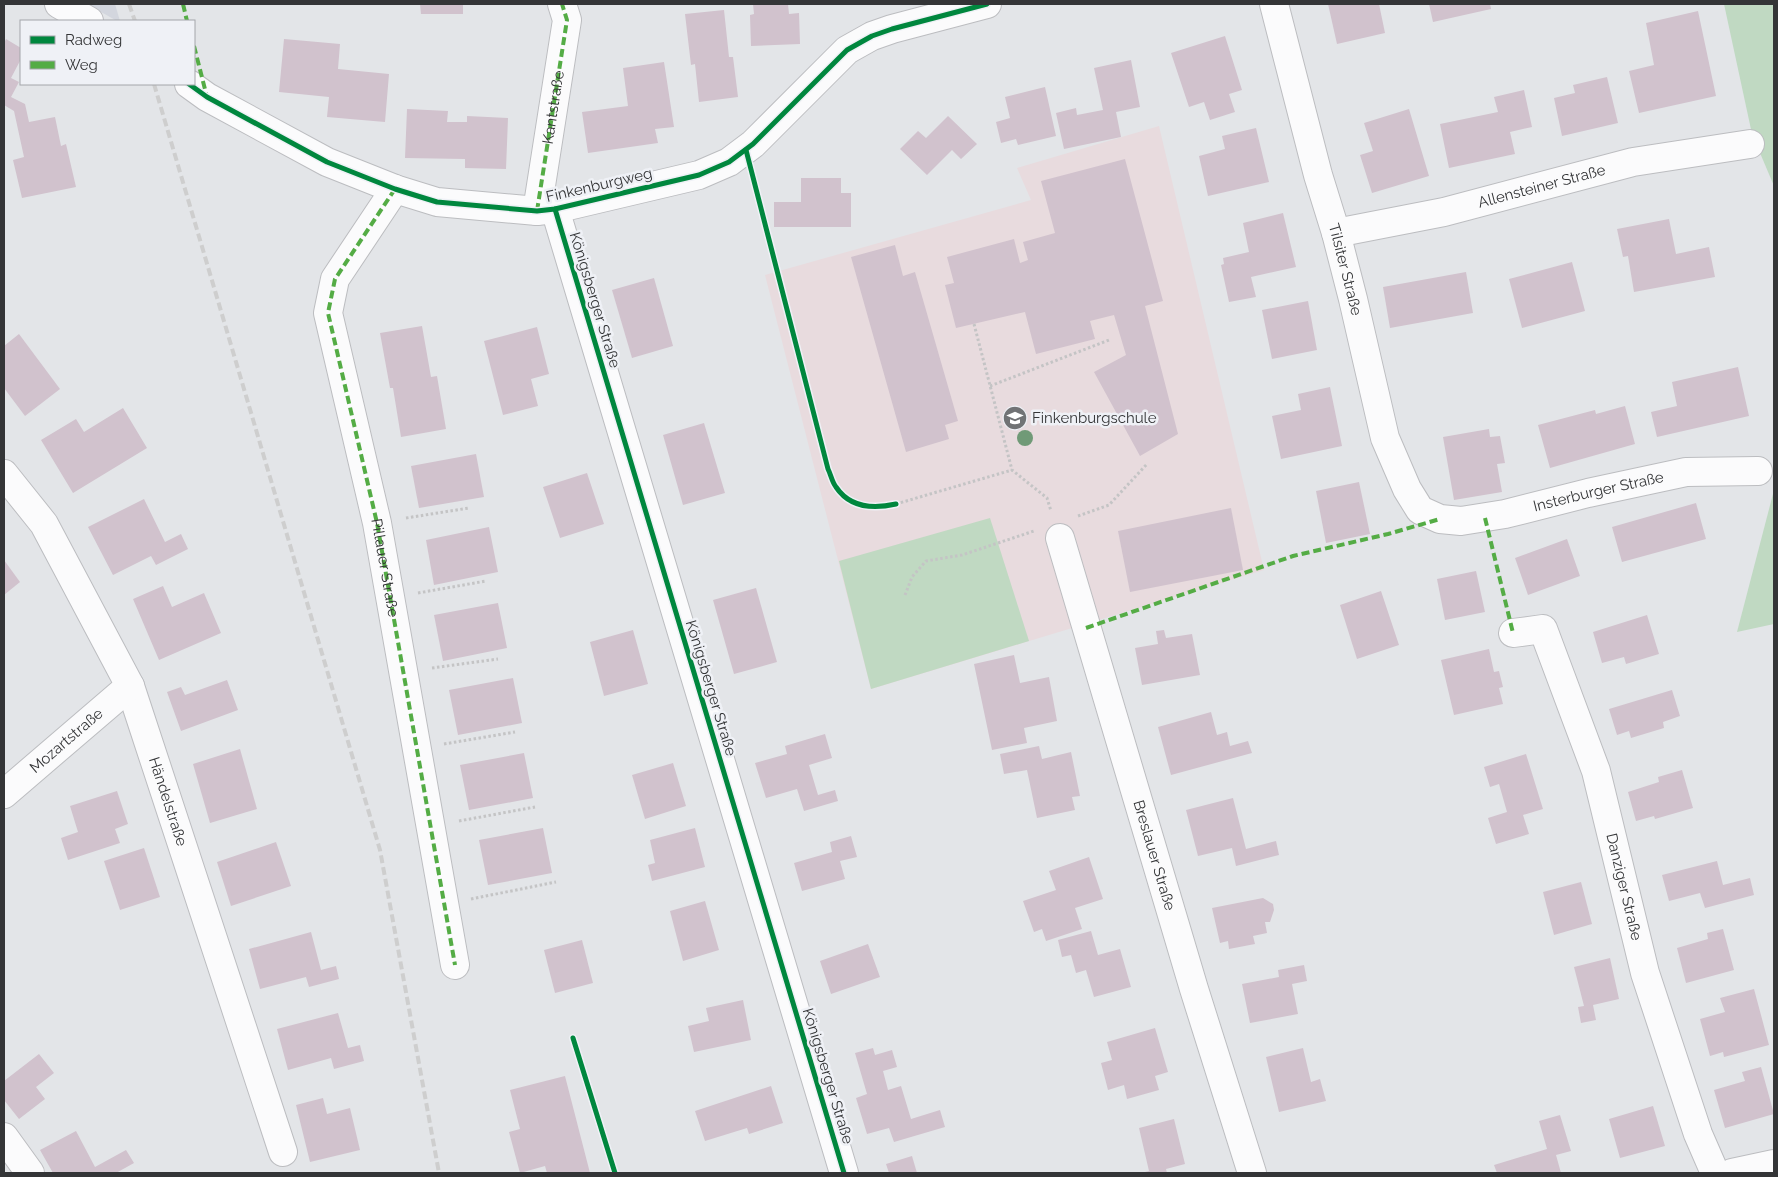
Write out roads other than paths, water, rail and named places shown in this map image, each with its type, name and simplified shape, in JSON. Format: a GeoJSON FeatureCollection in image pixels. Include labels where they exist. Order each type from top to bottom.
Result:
{"type":"FeatureCollection","features":[{"type":"Feature","properties":{"kind":"street"},"geometry":{"type":"LineString","coordinates":[[59,4],[87,20]]}},
{"type":"Feature","properties":{"kind":"street","name":"Kantstraße"},"geometry":{"type":"LineString","coordinates":[[546,210],[567,20],[562,4]]}},
{"type":"Feature","properties":{"kind":"street","name":"Finkenburgweg"},"geometry":{"type":"LineString","coordinates":[[189,85],[207,97],[327,162],[395,189],[437,202],[546,210],[699,175],[730,162],[753,144],[846,50],[872,36],[892,29],[987,4]]}},
{"type":"Feature","properties":{"kind":"street","name":"Tilsiter Straße"},"geometry":{"type":"LineString","coordinates":[[1274,4],[1318,176],[1336,233],[1353,299],[1385,438],[1407,489],[1420,510],[1440,519]]}},
{"type":"Feature","properties":{"kind":"street","name":"Allensteiner Straße"},"geometry":{"type":"LineString","coordinates":[[1336,233],[1444,212],[1633,162],[1750,144]]}},
{"type":"Feature","properties":{"kind":"street","name":"Pillauer Straße"},"geometry":{"type":"LineString","coordinates":[[395,189],[334,279],[328,313],[377,523],[455,965]]}},
{"type":"Feature","properties":{"kind":"street","name":"Königsberger Straße"},"geometry":{"type":"LineString","coordinates":[[546,210],[844,1173]]}},
{"type":"Feature","properties":{"kind":"street","name":"Insterburger Straße"},"geometry":{"type":"LineString","coordinates":[[1440,519],[1461,521],[1485,518],[1686,472],[1758,471]]}},
{"type":"Feature","properties":{"kind":"street","name":"Händelstraße"},"geometry":{"type":"LineString","coordinates":[[4,474],[44,524],[130,686],[282,1152]]}},
{"type":"Feature","properties":{"kind":"street","name":"Breslauer Straße"},"geometry":{"type":"LineString","coordinates":[[1058,531],[1194,989],[1252,1173]]}},
{"type":"Feature","properties":{"kind":"street","name":"Danziger Straße"},"geometry":{"type":"LineString","coordinates":[[1513,633],[1543,629],[1596,771],[1645,973],[1698,1134],[1715,1173]]}},
{"type":"Feature","properties":{"kind":"street","name":"Mozartstraße"},"geometry":{"type":"LineString","coordinates":[[4,794],[130,686]]}},
{"type":"Feature","properties":{"kind":"street"},"geometry":{"type":"LineString","coordinates":[[4,1137],[30,1173]]}},
{"type":"Feature","properties":{"kind":"street"},"geometry":{"type":"LineString","coordinates":[[1732,1173],[1774,1164]]}},
{"type":"Feature","properties":{"kind":"railway"},"geometry":{"type":"LineString","coordinates":[[129,4],[135,20]]}},
{"type":"Feature","properties":{"kind":"railway"},"geometry":{"type":"LineString","coordinates":[[154,85],[380,850],[439,1173]]}},
{"type":"Feature","properties":{"kind":"place","name":"Finkenburgschule"},"geometry":{"type":"Point","coordinates":[1015,418]}}]}
